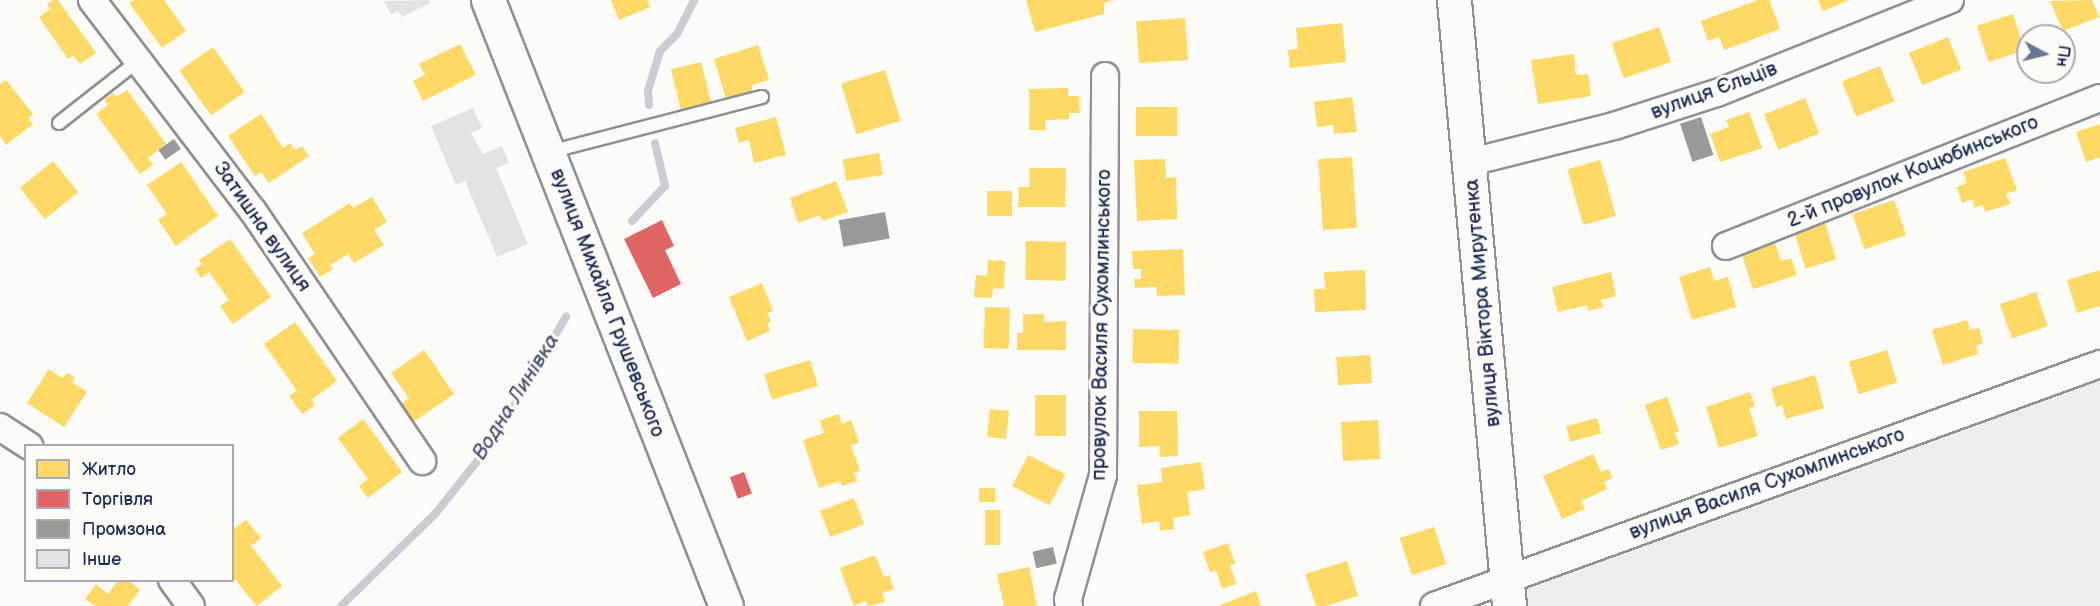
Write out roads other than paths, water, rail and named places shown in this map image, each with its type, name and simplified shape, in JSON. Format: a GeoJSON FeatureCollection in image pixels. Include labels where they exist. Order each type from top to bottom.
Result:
{"type":"FeatureCollection","features":[{"type":"Feature","properties":{"kind":"street","name":"Затишна вулиця"},"geometry":{"type":"LineString","coordinates":[[92,0],[253,211],[422,461]]}},
{"type":"Feature","properties":{"kind":"street","name":"вулиця Михайла Грушевського"},"geometry":{"type":"LineString","coordinates":[[488,0],[726,606]]}},
{"type":"Feature","properties":{"kind":"street","name":"вулиця Віктора Мирутенка"},"geometry":{"type":"LineString","coordinates":[[1454,0],[1471,162],[1508,592]]}},
{"type":"Feature","properties":{"kind":"street","name":"вулиця Єльців"},"geometry":{"type":"LineString","coordinates":[[1471,162],[1614,126],[1717,93],[1950,0]]}},
{"type":"Feature","properties":{"kind":"street","name":"провулок Василя Сухомлинського"},"geometry":{"type":"LineString","coordinates":[[1070,606],[1068,600],[1103,475],[1105,76]]}},
{"type":"Feature","properties":{"kind":"street","name":"2-й провулок Коцюбинського"},"geometry":{"type":"LineString","coordinates":[[1726,246],[2100,98]]}},
{"type":"Feature","properties":{"kind":"street","name":"вулиця Василя Сухомлинського"},"geometry":{"type":"LineString","coordinates":[[1434,606],[1508,592],[2100,364]]}},
{"type":"Feature","properties":{"kind":"street"},"geometry":{"type":"LineString","coordinates":[[0,427],[26,444]]}},
{"type":"Feature","properties":{"kind":"street"},"geometry":{"type":"LineString","coordinates":[[173,582],[191,606]]}},
{"type":"Feature","properties":{"kind":"lane"},"geometry":{"type":"LineString","coordinates":[[59,123],[138,61]]}},
{"type":"Feature","properties":{"kind":"lane"},"geometry":{"type":"LineString","coordinates":[[548,152],[762,97]]}},
{"type":"Feature","properties":{"kind":"waterway"},"geometry":{"type":"LineString","coordinates":[[649,105],[648,91],[660,51],[677,34],[694,0]]}},
{"type":"Feature","properties":{"kind":"waterway"},"geometry":{"type":"LineString","coordinates":[[632,221],[665,186],[655,143]]}},
{"type":"Feature","properties":{"kind":"waterway","name":"Водна Линівка"},"geometry":{"type":"LineString","coordinates":[[341,606],[435,514],[494,440],[566,317]]}}]}
